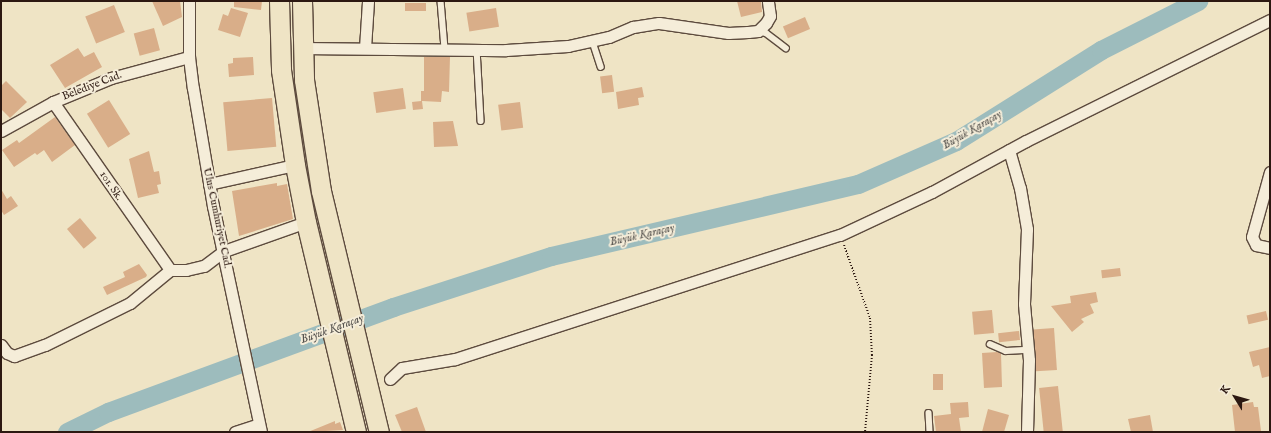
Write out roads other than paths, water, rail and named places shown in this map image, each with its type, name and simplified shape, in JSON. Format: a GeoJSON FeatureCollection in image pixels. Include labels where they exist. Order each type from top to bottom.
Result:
{"type":"FeatureCollection","features":[{"type":"Feature","properties":{"kind":"highway"},"geometry":{"type":"LineString","coordinates":[[279,1],[281,70],[295,165],[306,222],[356,432]]}},
{"type":"Feature","properties":{"kind":"highway"},"geometry":{"type":"LineString","coordinates":[[302,1],[301,48],[309,120],[330,235],[379,432]]}},
{"type":"Feature","properties":{"kind":"street","name":"Ulus Cumhuriyet Cad."},"geometry":{"type":"LineString","coordinates":[[189,1],[189,57],[209,184],[260,428]]}},
{"type":"Feature","properties":{"kind":"street"},"geometry":{"type":"LineString","coordinates":[[365,48],[368,1]]}},
{"type":"Feature","properties":{"kind":"street"},"geometry":{"type":"LineString","coordinates":[[301,48],[477,49],[553,47],[593,42],[646,24],[659,23],[728,33],[758,31],[770,16],[768,1]]}},
{"type":"Feature","properties":{"kind":"street"},"geometry":{"type":"LineString","coordinates":[[390,379],[402,368],[455,359],[840,235],[926,196],[1009,150],[1270,20]]}},
{"type":"Feature","properties":{"kind":"street","name":"Belediye Cad."},"geometry":{"type":"LineString","coordinates":[[1,131],[53,102],[111,78],[189,57]]}},
{"type":"Feature","properties":{"kind":"street","name":"101. Sk."},"geometry":{"type":"LineString","coordinates":[[53,102],[170,270]]}},
{"type":"Feature","properties":{"kind":"street"},"geometry":{"type":"LineString","coordinates":[[1009,150],[1020,188],[1027,229],[1024,304],[1029,350],[1027,432]]}},
{"type":"Feature","properties":{"kind":"street"},"geometry":{"type":"LineString","coordinates":[[209,184],[295,165]]}},
{"type":"Feature","properties":{"kind":"street"},"geometry":{"type":"LineString","coordinates":[[1270,172],[1252,237],[1256,245],[1270,248]]}},
{"type":"Feature","properties":{"kind":"street"},"geometry":{"type":"LineString","coordinates":[[3,351],[14,356],[25,352],[102,319],[145,293],[170,270],[186,270],[204,266],[224,251],[306,222]]}},
{"type":"Feature","properties":{"kind":"street"},"geometry":{"type":"LineString","coordinates":[[235,432],[260,428]]}},
{"type":"Feature","properties":{"kind":"lane"},"geometry":{"type":"LineString","coordinates":[[441,1],[445,49]]}},
{"type":"Feature","properties":{"kind":"lane"},"geometry":{"type":"LineString","coordinates":[[758,31],[766,33],[786,48]]}},
{"type":"Feature","properties":{"kind":"lane"},"geometry":{"type":"LineString","coordinates":[[593,42],[601,67]]}},
{"type":"Feature","properties":{"kind":"lane"},"geometry":{"type":"LineString","coordinates":[[477,49],[481,121]]}},
{"type":"Feature","properties":{"kind":"lane"},"geometry":{"type":"LineString","coordinates":[[990,344],[1006,351],[1029,350]]}},
{"type":"Feature","properties":{"kind":"lane"},"geometry":{"type":"LineString","coordinates":[[930,413],[930,432]]}},
{"type":"Feature","properties":{"kind":"waterway","name":"Büyük Karaçay"},"geometry":{"type":"LineString","coordinates":[[67,432],[108,412],[393,307],[551,256],[858,184],[956,141],[1101,50],[1198,1]]}}]}
